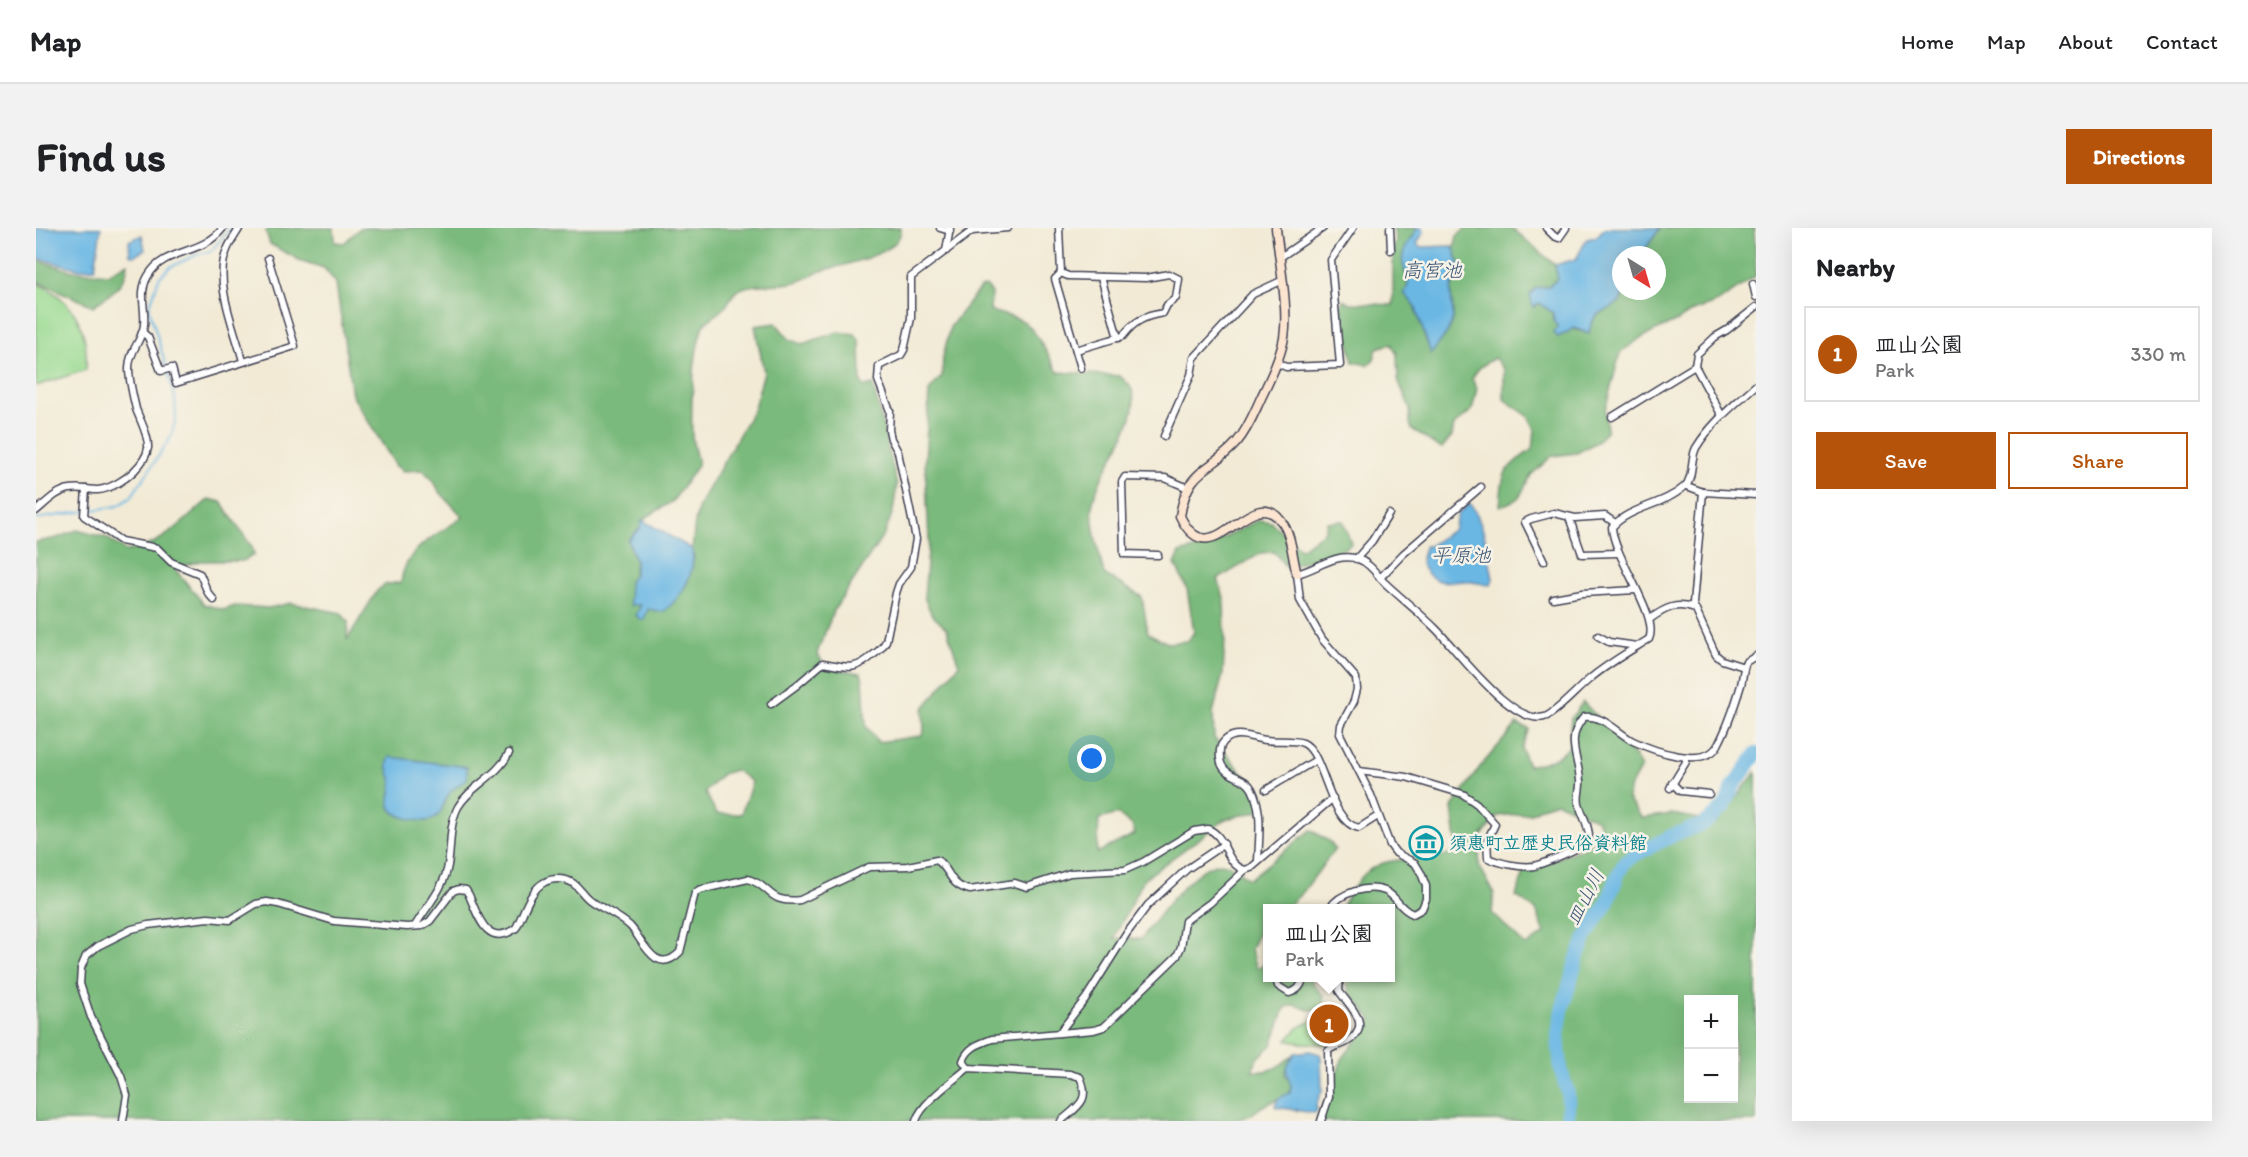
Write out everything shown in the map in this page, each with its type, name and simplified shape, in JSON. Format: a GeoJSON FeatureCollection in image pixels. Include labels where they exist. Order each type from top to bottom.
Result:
{"type":"FeatureCollection","features":[{"type":"Feature","properties":{"kind":"street"},"geometry":{"type":"LineString","coordinates":[[36,511],[62,491],[107,488],[133,473],[145,456],[148,447],[147,439],[136,407],[129,368],[130,356],[144,325],[141,300],[148,276],[164,261],[209,243],[223,228]]}},
{"type":"Feature","properties":{"kind":"street"},"geometry":{"type":"LineString","coordinates":[[238,228],[226,251],[223,270],[224,292],[243,361]]}},
{"type":"Feature","properties":{"kind":"street"},"geometry":{"type":"LineString","coordinates":[[940,228],[950,230],[946,251]]}},
{"type":"Feature","properties":{"kind":"street"},"geometry":{"type":"LineString","coordinates":[[771,704],[823,663],[858,667],[883,647],[886,641],[896,593],[899,584],[911,567],[916,539],[898,452],[891,439],[890,411],[878,380],[879,366],[901,355],[904,350],[911,318],[911,277],[972,231],[1008,228]]}},
{"type":"Feature","properties":{"kind":"street"},"geometry":{"type":"LineString","coordinates":[[1059,228],[1061,273],[1055,279],[1081,369]]}},
{"type":"Feature","properties":{"kind":"street"},"geometry":{"type":"LineString","coordinates":[[1276,228],[1285,322],[1284,338],[1277,363],[1247,428],[1236,444],[1196,475],[1182,502],[1180,516],[1191,533],[1209,539],[1220,535],[1251,513],[1264,511],[1273,514],[1281,521],[1297,574],[1300,600],[1322,639],[1356,678],[1357,689],[1354,701],[1341,725],[1340,734],[1371,795],[1378,816],[1396,853],[1409,859],[1421,873],[1426,886],[1426,899],[1422,909],[1413,914],[1403,910],[1386,891],[1376,889],[1360,890],[1344,896],[1333,904]]}},
{"type":"Feature","properties":{"kind":"street"},"geometry":{"type":"LineString","coordinates":[[1279,258],[1323,228]]}},
{"type":"Feature","properties":{"kind":"street"},"geometry":{"type":"LineString","coordinates":[[1277,363],[1286,367],[1340,365],[1331,260],[1353,228]]}},
{"type":"Feature","properties":{"kind":"street"},"geometry":{"type":"LineString","coordinates":[[1390,228],[1391,250]]}},
{"type":"Feature","properties":{"kind":"street"},"geometry":{"type":"LineString","coordinates":[[1546,228],[1559,238],[1566,228]]}},
{"type":"Feature","properties":{"kind":"street"},"geometry":{"type":"LineString","coordinates":[[142,332],[148,337],[160,371],[172,368],[176,383],[294,346],[268,258]]}},
{"type":"Feature","properties":{"kind":"street"},"geometry":{"type":"LineString","coordinates":[[1061,273],[1068,276],[1146,279],[1169,274],[1179,279],[1176,298],[1167,304],[1166,310],[1162,313],[1146,316],[1131,326],[1124,336],[1076,350]]}},
{"type":"Feature","properties":{"kind":"street"},"geometry":{"type":"LineString","coordinates":[[1101,277],[1118,338]]}},
{"type":"Feature","properties":{"kind":"street"},"geometry":{"type":"LineString","coordinates":[[1164,436],[1191,375],[1194,358],[1253,294],[1281,280]]}},
{"type":"Feature","properties":{"kind":"street"},"geometry":{"type":"LineString","coordinates":[[1753,284],[1756,297]]}},
{"type":"Feature","properties":{"kind":"street"},"geometry":{"type":"LineString","coordinates":[[1722,416],[1695,366],[1697,354],[1702,347],[1756,307]]}},
{"type":"Feature","properties":{"kind":"street"},"geometry":{"type":"LineString","coordinates":[[1612,417],[1695,366]]}},
{"type":"Feature","properties":{"kind":"street"},"geometry":{"type":"LineString","coordinates":[[1297,574],[1310,571],[1334,559],[1356,559],[1369,566],[1436,628],[1498,696],[1526,717],[1547,716],[1593,676],[1649,639],[1652,633],[1650,620],[1612,535],[1612,527],[1620,518],[1675,494],[1687,486],[1697,447],[1712,425],[1756,385]]}},
{"type":"Feature","properties":{"kind":"street"},"geometry":{"type":"LineString","coordinates":[[1158,555],[1124,554],[1122,482],[1125,477],[1165,478],[1188,488]]}},
{"type":"Feature","properties":{"kind":"street"},"geometry":{"type":"LineString","coordinates":[[1687,486],[1703,492],[1756,495]]}},
{"type":"Feature","properties":{"kind":"street"},"geometry":{"type":"LineString","coordinates":[[1380,578],[1403,554],[1481,487]]}},
{"type":"Feature","properties":{"kind":"street"},"geometry":{"type":"LineString","coordinates":[[86,489],[84,516],[121,541],[157,548],[171,562],[200,574],[214,600]]}},
{"type":"Feature","properties":{"kind":"street"},"geometry":{"type":"LineString","coordinates":[[1703,492],[1694,604],[1716,655],[1722,660],[1744,667]]}},
{"type":"Feature","properties":{"kind":"street"},"geometry":{"type":"LineString","coordinates":[[1544,561],[1525,522],[1554,513],[1575,518],[1605,516],[1615,524]]}},
{"type":"Feature","properties":{"kind":"street"},"geometry":{"type":"LineString","coordinates":[[1356,559],[1372,541],[1389,514]]}},
{"type":"Feature","properties":{"kind":"street"},"geometry":{"type":"LineString","coordinates":[[1569,517],[1582,554],[1619,553]]}},
{"type":"Feature","properties":{"kind":"street"},"geometry":{"type":"LineString","coordinates":[[1553,598],[1582,593],[1636,590]]}},
{"type":"Feature","properties":{"kind":"street"},"geometry":{"type":"LineString","coordinates":[[1650,620],[1670,607],[1678,605],[1696,609]]}},
{"type":"Feature","properties":{"kind":"street"},"geometry":{"type":"LineString","coordinates":[[1598,636],[1609,642],[1638,646]]}},
{"type":"Feature","properties":{"kind":"street"},"geometry":{"type":"LineString","coordinates":[[1359,771],[1406,777],[1463,795],[1477,804],[1495,824],[1487,841],[1488,858],[1534,866],[1577,848],[1589,840],[1578,800],[1580,782],[1574,743],[1575,729],[1584,717],[1589,716],[1603,721],[1634,741],[1666,753],[1699,758],[1717,748],[1738,696],[1746,662],[1756,656]]}},
{"type":"Feature","properties":{"kind":"street"},"geometry":{"type":"LineString","coordinates":[[1258,861],[1260,821],[1255,795],[1246,781],[1226,772],[1221,763],[1222,743],[1236,735],[1302,743],[1309,748],[1344,818],[1353,827],[1359,828],[1378,816]]}},
{"type":"Feature","properties":{"kind":"street"},"geometry":{"type":"LineString","coordinates":[[415,926],[446,874],[454,819],[458,807],[505,762],[509,753]]}},
{"type":"Feature","properties":{"kind":"street"},"geometry":{"type":"LineString","coordinates":[[1686,757],[1686,762],[1671,786],[1680,791],[1708,794]]}},
{"type":"Feature","properties":{"kind":"street"},"geometry":{"type":"LineString","coordinates":[[1266,790],[1316,760]]}},
{"type":"Feature","properties":{"kind":"street"},"geometry":{"type":"LineString","coordinates":[[968,1068],[963,1060],[966,1053],[976,1045],[1006,1036],[1094,1030],[1104,1027],[1177,956],[1181,947],[1185,921],[1210,903],[1245,870],[1333,798]]}},
{"type":"Feature","properties":{"kind":"street"},"geometry":{"type":"LineString","coordinates":[[123,1121],[127,1095],[121,1076],[95,1026],[80,984],[81,968],[86,956],[98,946],[132,929],[208,918],[230,920],[256,904],[267,902],[334,921],[422,926],[430,921],[453,891],[459,889],[466,890],[485,928],[492,934],[509,933],[516,928],[539,886],[545,881],[561,879],[575,884],[591,901],[629,925],[649,954],[666,960],[675,958],[680,952],[695,893],[699,890],[748,879],[756,881],[772,897],[780,900],[800,900],[869,867],[908,866],[937,860],[955,884],[963,888],[970,890],[1015,883],[1027,887],[1070,873],[1125,870],[1143,862],[1194,831],[1208,828],[1215,831],[1224,844],[1231,862],[1245,870]]}},
{"type":"Feature","properties":{"kind":"street"},"geometry":{"type":"LineString","coordinates":[[1059,1033],[1086,998],[1127,933],[1148,905],[1187,869],[1224,844]]}},
{"type":"Feature","properties":{"kind":"street"},"geometry":{"type":"LineString","coordinates":[[1277,982],[1278,986],[1289,993],[1299,988],[1302,982]]}},
{"type":"Feature","properties":{"kind":"street"},"geometry":{"type":"LineString","coordinates":[[1321,1121],[1329,1097],[1328,1052],[1353,1037],[1358,1031],[1359,1024],[1357,1014],[1340,991],[1340,982]]}},
{"type":"Feature","properties":{"kind":"street"},"geometry":{"type":"LineString","coordinates":[[916,1121],[929,1102],[968,1068],[1070,1074],[1080,1077],[1085,1095],[1082,1103],[1061,1121]]}},
{"type":"Feature","properties":{"kind":"green space"},"geometry":{"type":"Polygon","coordinates":[[[269,228],[334,228],[335,242],[344,243],[360,228],[901,228],[899,237],[892,245],[882,252],[856,262],[821,271],[796,282],[743,288],[737,291],[726,306],[705,324],[695,360],[693,393],[692,437],[698,464],[673,501],[642,520],[640,528],[628,540],[635,560],[631,605],[637,604],[648,609],[687,583],[694,557],[692,549],[699,506],[754,408],[764,372],[755,326],[776,323],[789,339],[802,344],[838,332],[855,334],[860,342],[861,382],[865,387],[873,385],[897,485],[893,511],[885,533],[834,610],[817,653],[826,668],[861,673],[866,726],[878,742],[920,736],[924,732],[923,709],[959,665],[947,629],[932,615],[924,597],[929,540],[925,462],[929,391],[942,376],[943,357],[950,327],[980,288],[986,286],[991,292],[990,311],[1027,324],[1037,336],[1058,372],[1120,376],[1132,390],[1134,402],[1131,416],[1097,489],[1092,510],[1104,574],[1142,597],[1148,633],[1167,643],[1188,641],[1194,632],[1187,589],[1175,564],[1180,553],[1209,545],[1259,520],[1271,522],[1301,549],[1325,531],[1327,522],[1343,521],[1351,544],[1339,552],[1286,567],[1274,552],[1261,553],[1218,579],[1224,598],[1225,639],[1223,674],[1213,713],[1214,738],[1265,801],[1264,810],[1226,819],[1144,879],[1114,938],[1141,939],[1179,891],[1204,869],[1215,864],[1229,865],[1249,879],[1311,830],[1329,841],[1335,849],[1303,892],[1290,904],[1263,904],[1263,926],[1251,949],[1257,968],[1263,965],[1263,982],[1312,982],[1324,997],[1322,1009],[1308,1010],[1294,1004],[1285,1008],[1272,1045],[1258,1058],[1252,1071],[1274,1068],[1293,1055],[1285,1075],[1291,1082],[1290,1092],[1249,1116],[1233,1121],[36,1121],[36,542],[57,538],[77,530],[107,538],[126,551],[151,544],[171,532],[209,499],[221,502],[252,547],[254,555],[243,561],[201,561],[174,568],[204,604],[223,610],[235,606],[269,608],[291,603],[341,613],[348,622],[347,640],[377,591],[384,585],[401,582],[404,570],[416,551],[433,536],[463,517],[423,470],[403,471],[396,466],[352,395],[336,283],[324,268],[299,260],[270,244],[266,232],[269,228]],[[735,770],[722,774],[705,792],[717,814],[741,814],[752,782],[735,770]],[[1118,814],[1099,819],[1097,853],[1135,834],[1132,825],[1118,814]]]}},
{"type":"Feature","properties":{"kind":"green space"},"geometry":{"type":"Polygon","coordinates":[[[1393,228],[1417,228],[1403,255],[1403,264],[1409,281],[1407,296],[1415,306],[1431,353],[1451,325],[1452,287],[1456,277],[1463,275],[1454,249],[1457,236],[1467,228],[1512,228],[1555,265],[1558,278],[1549,286],[1536,288],[1530,295],[1534,307],[1539,303],[1553,313],[1554,322],[1589,334],[1596,317],[1621,300],[1666,300],[1666,246],[1647,246],[1660,228],[1754,228],[1756,276],[1718,302],[1693,311],[1641,338],[1620,353],[1605,410],[1607,430],[1597,442],[1577,453],[1552,456],[1531,475],[1519,498],[1500,507],[1506,472],[1533,449],[1535,429],[1528,416],[1504,399],[1504,370],[1495,358],[1482,366],[1474,375],[1472,379],[1477,388],[1472,410],[1454,425],[1452,436],[1442,448],[1412,430],[1410,408],[1398,380],[1397,354],[1391,344],[1377,348],[1374,359],[1368,365],[1353,362],[1341,317],[1341,305],[1343,300],[1351,303],[1393,305],[1393,250],[1396,239],[1393,228]]]}},
{"type":"Feature","properties":{"kind":"green space"},"geometry":{"type":"Polygon","coordinates":[[[36,260],[73,271],[108,274],[128,263],[121,283],[93,306],[36,281],[36,260]]]}},
{"type":"Feature","properties":{"kind":"green space"},"geometry":{"type":"Polygon","coordinates":[[[36,283],[60,298],[76,318],[85,342],[86,370],[36,386],[36,283]]]}},
{"type":"Feature","properties":{"kind":"green space"},"geometry":{"type":"Polygon","coordinates":[[[1583,702],[1635,757],[1641,767],[1629,789],[1628,800],[1642,818],[1671,814],[1717,822],[1756,772],[1756,1121],[1317,1121],[1325,1106],[1342,1059],[1372,1020],[1349,991],[1347,982],[1395,982],[1395,904],[1343,904],[1353,888],[1368,871],[1378,865],[1400,860],[1436,858],[1457,850],[1452,807],[1480,767],[1517,724],[1529,729],[1521,748],[1528,765],[1545,762],[1569,747],[1571,718],[1583,702]],[[1557,802],[1531,813],[1497,816],[1480,838],[1479,865],[1494,893],[1492,913],[1526,946],[1545,933],[1536,910],[1516,896],[1526,867],[1551,861],[1588,846],[1602,832],[1598,820],[1557,802]]]}},
{"type":"Feature","properties":{"kind":"green space"},"geometry":{"type":"Polygon","coordinates":[[[1333,1009],[1349,1016],[1353,1027],[1344,1038],[1326,1045],[1287,1040],[1298,1028],[1333,1009]]]}},
{"type":"Feature","properties":{"kind":"water"},"geometry":{"type":"Polygon","coordinates":[[[36,228],[101,228],[95,268],[80,269],[40,259],[36,255],[36,228]]]}},
{"type":"Feature","properties":{"kind":"water","name":"高宮池"},"geometry":{"type":"Polygon","coordinates":[[[1417,228],[1423,228],[1424,232],[1417,243],[1420,247],[1453,246],[1463,275],[1456,277],[1451,290],[1453,316],[1451,326],[1431,354],[1415,306],[1404,293],[1408,284],[1402,260],[1403,255],[1417,228]]]}},
{"type":"Feature","properties":{"kind":"water"},"geometry":{"type":"Polygon","coordinates":[[[1605,228],[1660,228],[1647,246],[1612,246],[1612,300],[1621,300],[1620,302],[1596,317],[1589,334],[1575,328],[1558,337],[1554,333],[1558,327],[1554,322],[1553,313],[1539,303],[1533,307],[1530,295],[1536,288],[1549,286],[1558,279],[1555,265],[1576,259],[1587,239],[1596,237],[1605,228]]]}},
{"type":"Feature","properties":{"kind":"water"},"geometry":{"type":"Polygon","coordinates":[[[142,235],[145,250],[134,256],[130,255],[129,241],[142,235]]]}},
{"type":"Feature","properties":{"kind":"water","name":"平原池"},"geometry":{"type":"Polygon","coordinates":[[[1469,503],[1479,518],[1485,539],[1493,579],[1491,585],[1438,580],[1429,575],[1421,564],[1425,546],[1429,546],[1454,529],[1458,514],[1469,503]]]}},
{"type":"Feature","properties":{"kind":"water"},"geometry":{"type":"Polygon","coordinates":[[[642,520],[692,549],[693,558],[690,576],[676,600],[663,612],[648,609],[644,620],[636,615],[641,605],[630,605],[629,582],[635,573],[635,560],[628,540],[640,528],[642,520]]]}},
{"type":"Feature","properties":{"kind":"water"},"geometry":{"type":"Polygon","coordinates":[[[390,757],[467,767],[467,779],[452,790],[435,818],[426,821],[414,820],[401,816],[390,806],[392,783],[388,764],[390,757]]]}},
{"type":"Feature","properties":{"kind":"water"},"geometry":{"type":"Polygon","coordinates":[[[1310,1051],[1320,1054],[1321,1057],[1322,1091],[1316,1104],[1317,1111],[1314,1113],[1276,1107],[1279,1098],[1290,1093],[1291,1085],[1287,1072],[1289,1062],[1295,1053],[1310,1051]]]}},
{"type":"Feature","properties":{"kind":"waterway"},"geometry":{"type":"LineString","coordinates":[[36,519],[118,506],[131,497],[150,469],[171,437],[176,418],[175,398],[149,308],[159,278],[170,267],[196,255],[210,252],[231,228]]}},
{"type":"Feature","properties":{"kind":"waterway","name":"皿山川"},"geometry":{"type":"LineString","coordinates":[[1568,1121],[1568,1094],[1561,1070],[1558,1034],[1562,1010],[1577,958],[1586,937],[1608,901],[1619,872],[1625,862],[1633,856],[1673,835],[1702,825],[1715,815],[1725,806],[1733,787],[1756,754]]}},
{"type":"Feature","properties":{"kind":"place","name":"須惠町立歴史民俗資料館"},"geometry":{"type":"Point","coordinates":[1426,843]}},
{"type":"Feature","properties":{"kind":"place","name":"皿山公園"},"geometry":{"type":"Point","coordinates":[1329,1024]}}]}
